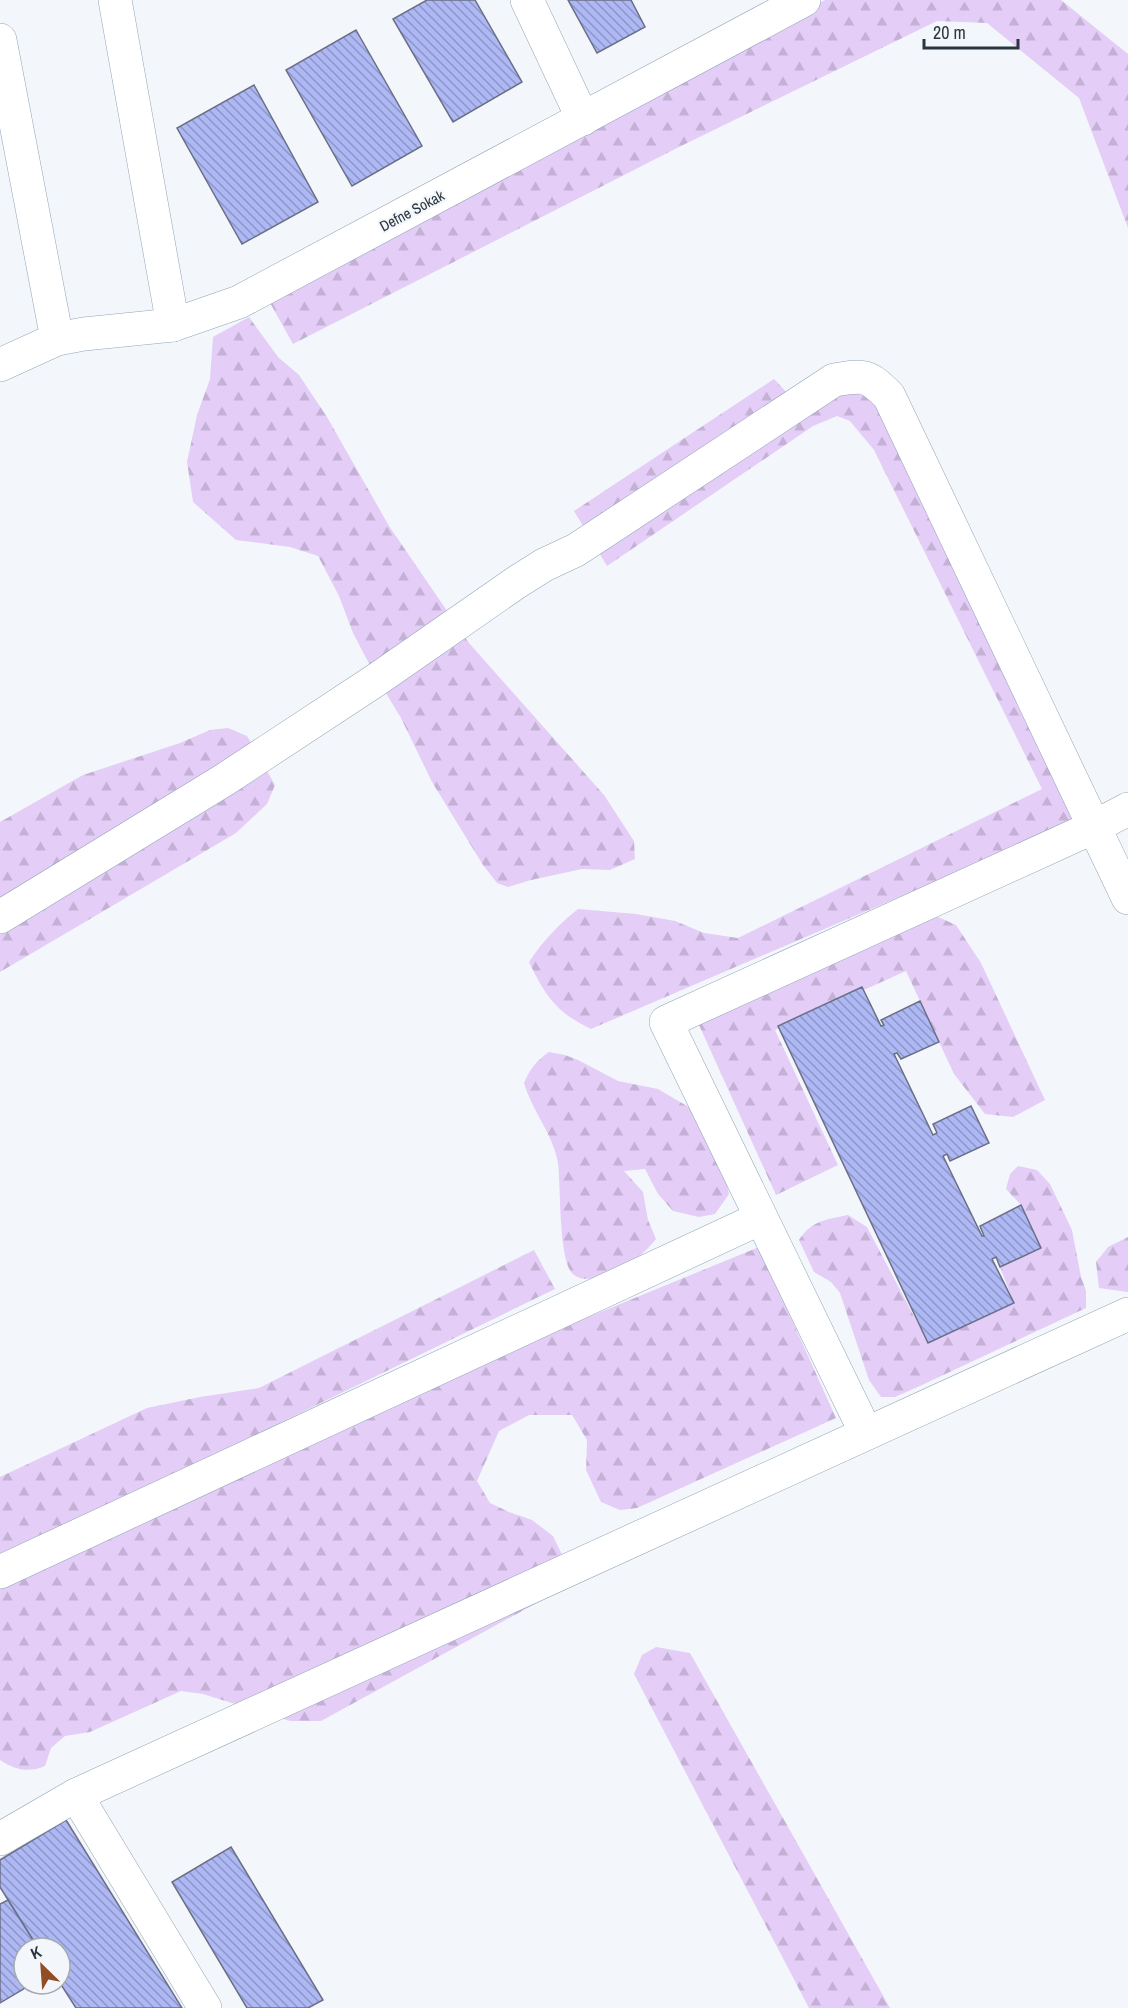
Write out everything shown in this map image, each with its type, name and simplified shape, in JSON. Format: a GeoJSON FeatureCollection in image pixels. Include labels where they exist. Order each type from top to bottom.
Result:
{"type":"FeatureCollection","features":[{"type":"Feature","properties":{"kind":"street"},"geometry":{"type":"LineString","coordinates":[[115,0],[173,325]]}},
{"type":"Feature","properties":{"kind":"street"},"geometry":{"type":"LineString","coordinates":[[527,0],[583,119]]}},
{"type":"Feature","properties":{"kind":"street","name":"Defne Sokak"},"geometry":{"type":"LineString","coordinates":[[0,365],[57,339],[173,325],[239,302],[804,0]]}},
{"type":"Feature","properties":{"kind":"street"},"geometry":{"type":"LineString","coordinates":[[0,40],[57,339]]}},
{"type":"Feature","properties":{"kind":"street"},"geometry":{"type":"LineString","coordinates":[[0,917],[224,780],[376,680],[517,582],[576,550],[834,380],[860,376],[874,382],[889,396],[1128,898]]}},
{"type":"Feature","properties":{"kind":"street"},"geometry":{"type":"LineString","coordinates":[[866,1433],[666,1022],[1094,827],[1128,809]]}},
{"type":"Feature","properties":{"kind":"street"},"geometry":{"type":"LineString","coordinates":[[0,1572],[761,1218]]}},
{"type":"Feature","properties":{"kind":"street"},"geometry":{"type":"LineString","coordinates":[[0,1839],[76,1795],[1128,1314]]}},
{"type":"Feature","properties":{"kind":"street"},"geometry":{"type":"LineString","coordinates":[[76,1795],[205,2008]]}},
{"type":"Feature","properties":{"kind":"green space"},"geometry":{"type":"Polygon","coordinates":[[[825,0],[1061,0],[1128,54],[1128,228],[1079,98],[987,23],[937,21],[677,148],[293,344],[269,301],[825,0]]]}},
{"type":"Feature","properties":{"kind":"green space"},"geometry":{"type":"Polygon","coordinates":[[[249,317],[278,357],[299,375],[327,417],[389,526],[469,643],[604,795],[634,841],[635,859],[610,870],[582,869],[508,887],[497,883],[483,865],[432,782],[401,718],[353,633],[339,596],[318,556],[290,547],[236,540],[193,502],[187,462],[197,415],[210,379],[213,337],[249,317]]]}},
{"type":"Feature","properties":{"kind":"green space"},"geometry":{"type":"Polygon","coordinates":[[[774,379],[791,397],[871,386],[1088,816],[591,1029],[560,1010],[541,985],[529,962],[551,934],[578,909],[636,914],[675,921],[704,933],[738,938],[1042,789],[874,450],[850,421],[837,416],[813,426],[607,566],[574,511],[774,379]]]}},
{"type":"Feature","properties":{"kind":"green space"},"geometry":{"type":"Polygon","coordinates":[[[228,728],[247,736],[275,785],[267,804],[236,833],[0,972],[0,822],[83,775],[180,743],[210,730],[228,728]]]}},
{"type":"Feature","properties":{"kind":"green space"},"geometry":{"type":"Polygon","coordinates":[[[929,913],[956,925],[981,963],[1045,1100],[1013,1117],[985,1114],[954,1074],[906,971],[775,1030],[838,1165],[776,1195],[699,1025],[929,913]]]}},
{"type":"Feature","properties":{"kind":"green space"},"geometry":{"type":"Polygon","coordinates":[[[549,1052],[578,1060],[618,1081],[658,1089],[692,1109],[723,1167],[729,1194],[715,1214],[699,1217],[673,1211],[658,1194],[645,1169],[624,1171],[643,1192],[648,1220],[656,1239],[637,1258],[614,1273],[588,1279],[574,1275],[565,1256],[558,1163],[547,1132],[524,1083],[534,1066],[549,1052]]]}},
{"type":"Feature","properties":{"kind":"green space"},"geometry":{"type":"Polygon","coordinates":[[[1018,1166],[1037,1170],[1050,1184],[1072,1230],[1086,1291],[1086,1308],[895,1397],[881,1397],[869,1380],[840,1293],[831,1282],[814,1272],[799,1240],[814,1225],[840,1216],[848,1215],[867,1227],[928,1343],[1014,1303],[1000,1267],[1021,1205],[1006,1189],[1010,1174],[1018,1166]]]}},
{"type":"Feature","properties":{"kind":"green space"},"geometry":{"type":"Polygon","coordinates":[[[1128,1237],[1128,1292],[1099,1288],[1096,1262],[1108,1247],[1128,1237]]]}},
{"type":"Feature","properties":{"kind":"green space"},"geometry":{"type":"Polygon","coordinates":[[[759,1247],[836,1418],[637,1508],[620,1510],[601,1502],[586,1470],[587,1440],[572,1415],[529,1415],[499,1431],[477,1481],[490,1503],[532,1520],[553,1536],[575,1582],[321,1721],[290,1721],[203,1694],[181,1691],[90,1732],[65,1736],[51,1748],[45,1766],[22,1769],[0,1760],[0,1583],[547,1334],[759,1247]]]}},
{"type":"Feature","properties":{"kind":"green space"},"geometry":{"type":"Polygon","coordinates":[[[534,1250],[555,1289],[0,1559],[0,1477],[147,1408],[259,1388],[534,1250]]]}},
{"type":"Feature","properties":{"kind":"green space"},"geometry":{"type":"Polygon","coordinates":[[[656,1647],[690,1653],[890,2008],[809,2008],[634,1674],[642,1655],[656,1647]]]}},
{"type":"Feature","properties":{"kind":"building"},"geometry":{"type":"Polygon","coordinates":[[[427,0],[475,0],[522,82],[453,122],[393,19],[427,0]]]}},
{"type":"Feature","properties":{"kind":"building"},"geometry":{"type":"Polygon","coordinates":[[[568,0],[631,0],[645,27],[597,53],[568,0]]]}},
{"type":"Feature","properties":{"kind":"building"},"geometry":{"type":"Polygon","coordinates":[[[356,30],[422,146],[352,186],[286,70],[356,30]]]}},
{"type":"Feature","properties":{"kind":"building"},"geometry":{"type":"Polygon","coordinates":[[[254,85],[318,202],[242,244],[177,128],[254,85]]]}},
{"type":"Feature","properties":{"kind":"building"},"geometry":{"type":"Polygon","coordinates":[[[862,987],[881,1026],[884,1025],[881,1020],[920,1001],[939,1042],[901,1059],[897,1053],[894,1054],[933,1135],[937,1133],[933,1124],[971,1106],[989,1143],[950,1161],[947,1154],[943,1156],[982,1236],[984,1236],[980,1226],[1021,1205],[1041,1248],[1000,1267],[996,1257],[992,1259],[1014,1303],[928,1343],[778,1026],[862,987]]]}},
{"type":"Feature","properties":{"kind":"building"},"geometry":{"type":"Polygon","coordinates":[[[66,1820],[182,2008],[76,2008],[68,1996],[72,1996],[72,1936],[31,1936],[0,1887],[0,1860],[66,1820]]]}},
{"type":"Feature","properties":{"kind":"building"},"geometry":{"type":"Polygon","coordinates":[[[231,1847],[323,2000],[308,2008],[247,2008],[172,1882],[231,1847]]]}},
{"type":"Feature","properties":{"kind":"building"},"geometry":{"type":"Polygon","coordinates":[[[8,1900],[30,1936],[12,1936],[12,1996],[0,2003],[0,1904],[8,1900]]]}}]}
